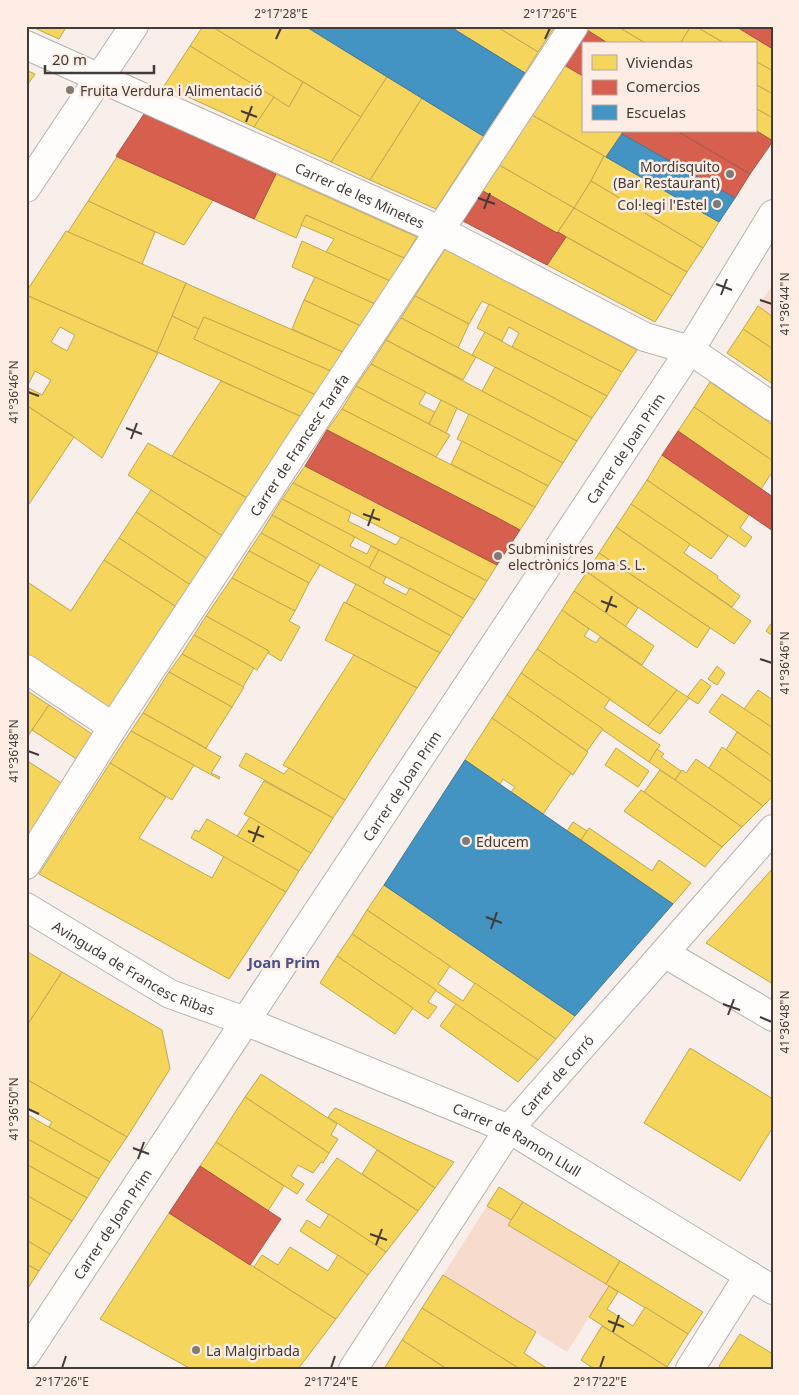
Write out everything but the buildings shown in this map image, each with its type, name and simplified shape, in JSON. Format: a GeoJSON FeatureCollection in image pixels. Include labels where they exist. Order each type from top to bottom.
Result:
{"type":"FeatureCollection","features":[{"type":"Feature","properties":{"kind":"street"},"geometry":{"type":"LineString","coordinates":[[26,188],[134,26]]}},
{"type":"Feature","properties":{"kind":"street","name":"Carrer de Francesc Tarafa"},"geometry":{"type":"LineString","coordinates":[[26,865],[113,727],[574,26]]}},
{"type":"Feature","properties":{"kind":"street","name":"Carrer de les Minetes"},"geometry":{"type":"LineString","coordinates":[[26,45],[439,230],[645,337],[690,350],[773,407]]}},
{"type":"Feature","properties":{"kind":"street","name":"Carrer de Joan Prim"},"geometry":{"type":"LineString","coordinates":[[26,1354],[690,350],[773,214]]}},
{"type":"Feature","properties":{"kind":"street"},"geometry":{"type":"LineString","coordinates":[[26,669],[113,727]]}},
{"type":"Feature","properties":{"kind":"street","name":"Carrer de Corró"},"geometry":{"type":"LineString","coordinates":[[353,1369],[509,1128],[773,829]]}},
{"type":"Feature","properties":{"kind":"street","name":"Avinguda de Francesc Ribas"},"geometry":{"type":"LineString","coordinates":[[26,906],[170,994],[245,1021]]}},
{"type":"Feature","properties":{"kind":"street"},"geometry":{"type":"LineString","coordinates":[[664,953],[773,1018]]}},
{"type":"Feature","properties":{"kind":"street","name":"Carrer de Ramon Llull"},"geometry":{"type":"LineString","coordinates":[[245,1021],[509,1128],[773,1290]]}},
{"type":"Feature","properties":{"kind":"street"},"geometry":{"type":"LineString","coordinates":[[690,1369],[749,1275]]}},
{"type":"Feature","properties":{"kind":"shaded area"},"geometry":{"type":"Polygon","coordinates":[[[773,284],[773,317],[758,306],[773,284]]]}},
{"type":"Feature","properties":{"kind":"shaded area"},"geometry":{"type":"Polygon","coordinates":[[[487,1206],[511,1220],[508,1225],[609,1286],[567,1352],[443,1275],[487,1206]]]}},
{"type":"Feature","properties":{"kind":"place","name":"Fruita Verdura i Alimentació"},"geometry":{"type":"Point","coordinates":[70,90]}},
{"type":"Feature","properties":{"kind":"place","name":"Mordisquito (Bar Restaurant)"},"geometry":{"type":"Point","coordinates":[730,174]}},
{"type":"Feature","properties":{"kind":"place","name":"Col·legi l'Estel"},"geometry":{"type":"Point","coordinates":[717,204]}},
{"type":"Feature","properties":{"kind":"place","name":"Subministres electrònics Joma S. L."},"geometry":{"type":"Point","coordinates":[498,556]}},
{"type":"Feature","properties":{"kind":"place","name":"Educem"},"geometry":{"type":"Point","coordinates":[466,841]}},
{"type":"Feature","properties":{"kind":"place","name":"La Malgirbada"},"geometry":{"type":"Point","coordinates":[196,1350]}},
{"type":"Feature","properties":{"kind":"district","name":"Joan Prim"},"geometry":{"type":"Point","coordinates":[284,962]}}]}
